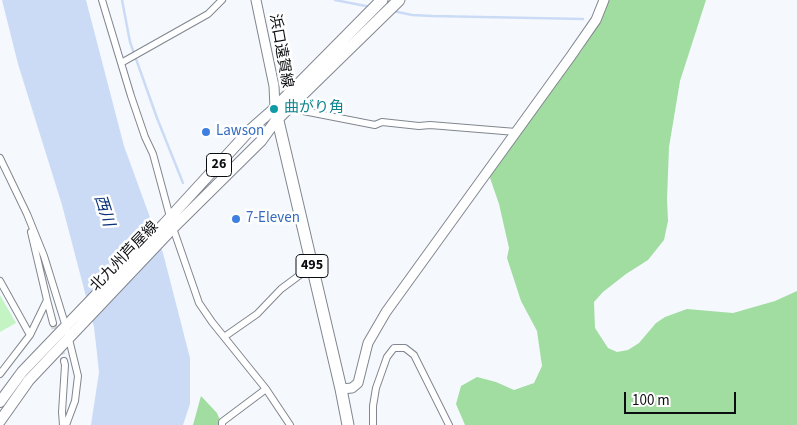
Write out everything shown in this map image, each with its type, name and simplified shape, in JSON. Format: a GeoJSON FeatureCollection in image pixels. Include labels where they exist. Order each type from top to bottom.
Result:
{"type":"FeatureCollection","features":[{"type":"Feature","properties":{"kind":"highway"},"geometry":{"type":"LineString","coordinates":[[276,113],[382,0]]}},
{"type":"Feature","properties":{"kind":"highway"},"geometry":{"type":"LineString","coordinates":[[276,113],[288,108],[397,2]]}},
{"type":"Feature","properties":{"kind":"highway","name":"495"},"geometry":{"type":"LineString","coordinates":[[276,113],[348,425]]}},
{"type":"Feature","properties":{"kind":"main road","name":"北九州芦屋線"},"geometry":{"type":"LineString","coordinates":[[169,226],[255,148],[276,113]]}},
{"type":"Feature","properties":{"kind":"main road","name":"北九州芦屋線"},"geometry":{"type":"LineString","coordinates":[[0,421],[29,380],[70,330],[169,226],[250,130],[276,113]]}},
{"type":"Feature","properties":{"kind":"main road","name":"北九州芦屋線"},"geometry":{"type":"LineString","coordinates":[[0,402],[22,372],[70,330]]}},
{"type":"Feature","properties":{"kind":"street"},"geometry":{"type":"LineString","coordinates":[[102,0],[121,63],[153,154],[169,226],[199,303],[266,389],[290,425]]}},
{"type":"Feature","properties":{"kind":"street"},"geometry":{"type":"LineString","coordinates":[[121,63],[208,14],[222,0]]}},
{"type":"Feature","properties":{"kind":"street","name":"浜口遠賀線"},"geometry":{"type":"LineString","coordinates":[[256,0],[274,86],[276,113]]}},
{"type":"Feature","properties":{"kind":"street"},"geometry":{"type":"LineString","coordinates":[[341,389],[352,388],[358,383],[363,358],[374,331],[596,20],[604,0]]}},
{"type":"Feature","properties":{"kind":"street"},"geometry":{"type":"LineString","coordinates":[[288,108],[375,124],[382,122],[516,132]]}},
{"type":"Feature","properties":{"kind":"street"},"geometry":{"type":"LineString","coordinates":[[0,158],[27,214],[70,330],[78,376],[75,401],[66,425]]}},
{"type":"Feature","properties":{"kind":"street"},"geometry":{"type":"LineString","coordinates":[[27,214],[53,323]]}},
{"type":"Feature","properties":{"kind":"street"},"geometry":{"type":"LineString","coordinates":[[224,337],[257,314],[281,289],[312,266]]}},
{"type":"Feature","properties":{"kind":"street"},"geometry":{"type":"LineString","coordinates":[[0,281],[30,335]]}},
{"type":"Feature","properties":{"kind":"street"},"geometry":{"type":"LineString","coordinates":[[0,374],[30,335],[47,300]]}},
{"type":"Feature","properties":{"kind":"street"},"geometry":{"type":"LineString","coordinates":[[373,425],[373,406],[376,388],[387,357],[394,348],[405,348],[414,355],[449,425]]}},
{"type":"Feature","properties":{"kind":"street"},"geometry":{"type":"LineString","coordinates":[[62,425],[66,365],[64,361]]}},
{"type":"Feature","properties":{"kind":"street"},"geometry":{"type":"LineString","coordinates":[[222,425],[222,422],[266,389]]}},
{"type":"Feature","properties":{"kind":"green space"},"geometry":{"type":"Polygon","coordinates":[[[609,0],[706,0],[680,81],[669,147],[668,221],[664,240],[648,260],[626,274],[603,292],[594,302],[595,328],[608,348],[617,352],[628,350],[639,343],[656,323],[665,317],[687,309],[733,313],[775,301],[797,291],[797,425],[465,425],[456,404],[461,386],[477,377],[496,382],[514,390],[534,383],[542,366],[537,331],[521,301],[507,258],[509,248],[499,204],[490,178],[491,168],[582,50],[609,0]]]}},
{"type":"Feature","properties":{"kind":"green space"},"geometry":{"type":"Polygon","coordinates":[[[0,295],[16,323],[0,332],[0,295]]]}},
{"type":"Feature","properties":{"kind":"green space"},"geometry":{"type":"Polygon","coordinates":[[[201,396],[217,413],[222,425],[193,425],[201,396]]]}},
{"type":"Feature","properties":{"kind":"water","name":"西川"},"geometry":{"type":"Polygon","coordinates":[[[2,0],[86,0],[124,146],[163,253],[190,358],[190,404],[183,425],[91,425],[99,372],[94,327],[62,205],[18,64],[2,0]]]}},
{"type":"Feature","properties":{"kind":"waterway"},"geometry":{"type":"LineString","coordinates":[[122,0],[130,42],[183,183]]}},
{"type":"Feature","properties":{"kind":"waterway"},"geometry":{"type":"LineString","coordinates":[[335,0],[371,7]]}},
{"type":"Feature","properties":{"kind":"waterway"},"geometry":{"type":"LineString","coordinates":[[393,11],[412,15],[432,16],[583,19]]}},
{"type":"Feature","properties":{"kind":"tunnel"},"geometry":{"type":"LineString","coordinates":[[53,323],[64,361]]}},
{"type":"Feature","properties":{"kind":"place","name":"曲がり角"},"geometry":{"type":"Point","coordinates":[274,109]}},
{"type":"Feature","properties":{"kind":"place","name":"Lawson"},"geometry":{"type":"Point","coordinates":[206,132]}},
{"type":"Feature","properties":{"kind":"place","name":"7-Eleven"},"geometry":{"type":"Point","coordinates":[236,219]}}]}
